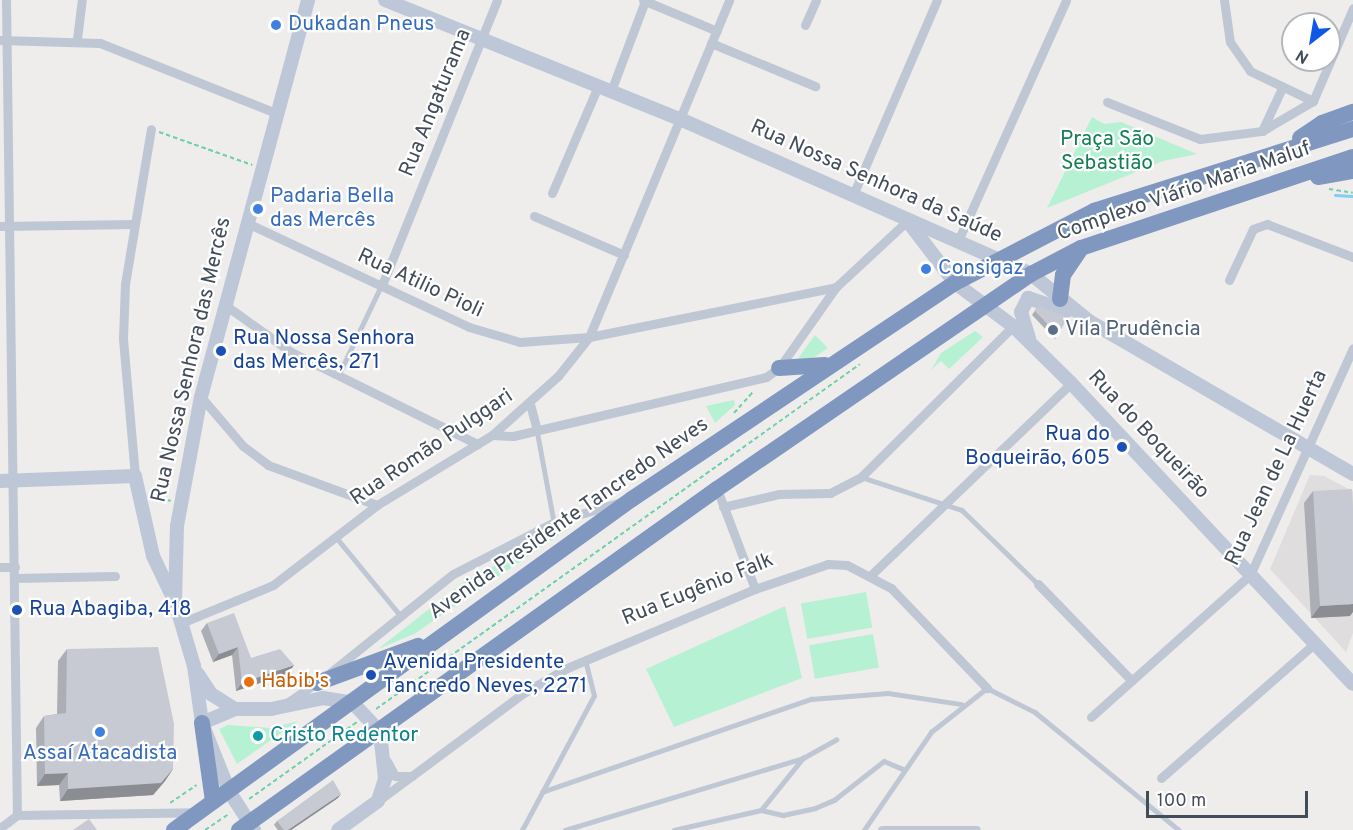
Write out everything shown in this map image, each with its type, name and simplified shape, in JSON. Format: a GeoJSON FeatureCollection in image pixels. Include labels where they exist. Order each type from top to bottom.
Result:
{"type":"FeatureCollection","features":[{"type":"Feature","properties":{"kind":"highway"},"geometry":{"type":"LineString","coordinates":[[1292,144],[1322,123],[1353,112]]}},
{"type":"Feature","properties":{"kind":"highway","name":"Complexo Viário Maria Maluf"},"geometry":{"type":"LineString","coordinates":[[999,259],[1094,210],[1292,144],[1353,129]]}},
{"type":"Feature","properties":{"kind":"highway","name":"Complexo Viário Maria Maluf"},"geometry":{"type":"LineString","coordinates":[[1031,274],[1081,248],[1353,157]]}},
{"type":"Feature","properties":{"kind":"highway"},"geometry":{"type":"LineString","coordinates":[[1282,181],[1353,171]]}},
{"type":"Feature","properties":{"kind":"highway"},"geometry":{"type":"LineString","coordinates":[[1060,298],[1063,275],[1081,248]]}},
{"type":"Feature","properties":{"kind":"highway","name":"Avenida Presidente Tancredo Neves"},"geometry":{"type":"LineString","coordinates":[[174,830],[632,500],[831,364],[955,283],[999,259]]}},
{"type":"Feature","properties":{"kind":"highway"},"geometry":{"type":"LineString","coordinates":[[247,828],[717,489],[1031,274]]}},
{"type":"Feature","properties":{"kind":"highway"},"geometry":{"type":"LineString","coordinates":[[772,373],[831,364]]}},
{"type":"Feature","properties":{"kind":"highway"},"geometry":{"type":"LineString","coordinates":[[317,683],[439,638]]}},
{"type":"Feature","properties":{"kind":"highway"},"geometry":{"type":"LineString","coordinates":[[202,723],[213,801]]}},
{"type":"Feature","properties":{"kind":"main road","name":"Rua Nossa Senhora das Mercês"},"geometry":{"type":"LineString","coordinates":[[247,828],[202,723],[194,666],[175,602],[178,502],[201,397],[245,222],[308,0]]}},
{"type":"Feature","properties":{"kind":"main road","name":"Rua Nossa Senhora da Saúde"},"geometry":{"type":"LineString","coordinates":[[385,0],[680,119],[853,195],[907,222],[1031,274],[1089,321],[1353,474]]}},
{"type":"Feature","properties":{"kind":"main road","name":"Rua do Boqueirão"},"geometry":{"type":"LineString","coordinates":[[907,222],[955,283],[1013,326],[1071,382],[1353,684]]}},
{"type":"Feature","properties":{"kind":"main road"},"geometry":{"type":"LineString","coordinates":[[1031,343],[1021,312],[1032,297],[1089,321]]}},
{"type":"Feature","properties":{"kind":"main road"},"geometry":{"type":"LineString","coordinates":[[7,481],[135,476],[153,556],[175,602]]}},
{"type":"Feature","properties":{"kind":"main road"},"geometry":{"type":"LineString","coordinates":[[194,666],[211,694],[235,709]]}},
{"type":"Feature","properties":{"kind":"main road"},"geometry":{"type":"LineString","coordinates":[[202,723],[235,709],[284,706],[323,698],[353,703],[380,732],[387,759],[378,801]]}},
{"type":"Feature","properties":{"kind":"main road","name":"Rua Eugênio Falk"},"geometry":{"type":"LineString","coordinates":[[338,830],[378,801]]}},
{"type":"Feature","properties":{"kind":"street"},"geometry":{"type":"LineString","coordinates":[[6,0],[3,40],[5,226],[12,416],[7,481],[15,567],[17,815]]}},
{"type":"Feature","properties":{"kind":"street"},"geometry":{"type":"LineString","coordinates":[[78,39],[82,0]]}},
{"type":"Feature","properties":{"kind":"street","name":"Rua Angaturama"},"geometry":{"type":"LineString","coordinates":[[382,285],[497,0]]}},
{"type":"Feature","properties":{"kind":"street"},"geometry":{"type":"LineString","coordinates":[[552,193],[644,0],[717,31]]}},
{"type":"Feature","properties":{"kind":"street","name":"Rua Romão Pulggari"},"geometry":{"type":"LineString","coordinates":[[181,623],[259,593],[377,505],[492,435],[530,404],[589,337],[729,0]]}},
{"type":"Feature","properties":{"kind":"street"},"geometry":{"type":"LineString","coordinates":[[805,26],[816,0]]}},
{"type":"Feature","properties":{"kind":"street"},"geometry":{"type":"LineString","coordinates":[[853,195],[937,0]]}},
{"type":"Feature","properties":{"kind":"street"},"geometry":{"type":"LineString","coordinates":[[957,243],[1066,0]]}},
{"type":"Feature","properties":{"kind":"street"},"geometry":{"type":"LineString","coordinates":[[1224,0],[1230,42],[1250,71],[1312,101]]}},
{"type":"Feature","properties":{"kind":"street"},"geometry":{"type":"LineString","coordinates":[[1107,102],[1210,141],[1262,131],[1312,101],[1353,8]]}},
{"type":"Feature","properties":{"kind":"street"},"geometry":{"type":"LineString","coordinates":[[3,40],[78,39],[130,53],[276,113]]}},
{"type":"Feature","properties":{"kind":"street"},"geometry":{"type":"LineString","coordinates":[[711,43],[815,86]]}},
{"type":"Feature","properties":{"kind":"street"},"geometry":{"type":"LineString","coordinates":[[1262,131],[1282,88]]}},
{"type":"Feature","properties":{"kind":"street"},"geometry":{"type":"LineString","coordinates":[[135,476],[123,338],[135,224],[151,129]]}},
{"type":"Feature","properties":{"kind":"street"},"geometry":{"type":"LineString","coordinates":[[534,216],[624,255]]}},
{"type":"Feature","properties":{"kind":"street","name":"Rua Atilio Pioli"},"geometry":{"type":"LineString","coordinates":[[245,222],[490,336],[545,343],[589,337],[836,287]]}},
{"type":"Feature","properties":{"kind":"street"},"geometry":{"type":"LineString","coordinates":[[492,435],[537,430],[772,373],[836,287],[907,222]]}},
{"type":"Feature","properties":{"kind":"street"},"geometry":{"type":"LineString","coordinates":[[5,226],[135,224]]}},
{"type":"Feature","properties":{"kind":"street"},"geometry":{"type":"LineString","coordinates":[[1229,280],[1253,229],[1267,224],[1353,257]]}},
{"type":"Feature","properties":{"kind":"street"},"geometry":{"type":"LineString","coordinates":[[225,305],[291,352],[477,444]]}},
{"type":"Feature","properties":{"kind":"street"},"geometry":{"type":"LineString","coordinates":[[723,507],[779,494],[830,493],[861,477],[1013,326]]}},
{"type":"Feature","properties":{"kind":"street","name":"Rua Jean de La Huerta"},"geometry":{"type":"LineString","coordinates":[[1092,717],[1250,575],[1353,348]]}},
{"type":"Feature","properties":{"kind":"street"},"geometry":{"type":"LineString","coordinates":[[871,576],[1071,382]]}},
{"type":"Feature","properties":{"kind":"street"},"geometry":{"type":"LineString","coordinates":[[201,397],[243,446],[268,465],[377,505]]}},
{"type":"Feature","properties":{"kind":"street"},"geometry":{"type":"LineString","coordinates":[[530,404],[537,430]]}},
{"type":"Feature","properties":{"kind":"street"},"geometry":{"type":"LineString","coordinates":[[0,416],[12,416]]}},
{"type":"Feature","properties":{"kind":"street"},"geometry":{"type":"LineString","coordinates":[[717,489],[755,588]]}},
{"type":"Feature","properties":{"kind":"street"},"geometry":{"type":"LineString","coordinates":[[284,706],[317,683],[453,574],[554,522],[632,500]]}},
{"type":"Feature","properties":{"kind":"street","name":"Rua Eugênio Falk"},"geometry":{"type":"LineString","coordinates":[[378,801],[525,692],[585,659],[755,588],[828,564],[871,576],[903,599],[987,688]]}},
{"type":"Feature","properties":{"kind":"street"},"geometry":{"type":"LineString","coordinates":[[0,567],[15,567]]}},
{"type":"Feature","properties":{"kind":"street"},"geometry":{"type":"LineString","coordinates":[[15,578],[115,576]]}},
{"type":"Feature","properties":{"kind":"street"},"geometry":{"type":"LineString","coordinates":[[1038,584],[1131,680]]}},
{"type":"Feature","properties":{"kind":"street"},"geometry":{"type":"LineString","coordinates":[[1161,778],[1315,643]]}},
{"type":"Feature","properties":{"kind":"street"},"geometry":{"type":"LineString","coordinates":[[387,759],[395,776],[414,775]]}},
{"type":"Feature","properties":{"kind":"street"},"geometry":{"type":"LineString","coordinates":[[0,828],[17,815],[198,812]]}},
{"type":"Feature","properties":{"kind":"street"},"geometry":{"type":"LineString","coordinates":[[882,830],[976,830]]}},
{"type":"Feature","properties":{"kind":"lane"},"geometry":{"type":"LineString","coordinates":[[338,376],[382,285]]}},
{"type":"Feature","properties":{"kind":"lane"},"geometry":{"type":"LineString","coordinates":[[537,430],[554,522]]}},
{"type":"Feature","properties":{"kind":"lane"},"geometry":{"type":"LineString","coordinates":[[861,477],[946,503],[1023,564],[1038,584]]}},
{"type":"Feature","properties":{"kind":"lane"},"geometry":{"type":"LineString","coordinates":[[336,536],[401,615]]}},
{"type":"Feature","properties":{"kind":"lane"},"geometry":{"type":"LineString","coordinates":[[522,830],[594,696],[585,659]]}},
{"type":"Feature","properties":{"kind":"lane"},"geometry":{"type":"LineString","coordinates":[[864,830],[903,769],[961,704],[987,688],[1035,712],[1179,830]]}},
{"type":"Feature","properties":{"kind":"lane"},"geometry":{"type":"LineString","coordinates":[[542,792],[811,699],[888,693],[961,704]]}},
{"type":"Feature","properties":{"kind":"lane"},"geometry":{"type":"LineString","coordinates":[[565,830],[803,758],[836,740]]}},
{"type":"Feature","properties":{"kind":"lane"},"geometry":{"type":"LineString","coordinates":[[761,810],[803,758]]}},
{"type":"Feature","properties":{"kind":"lane"},"geometry":{"type":"LineString","coordinates":[[674,830],[761,810],[783,814],[815,808],[834,800],[884,761],[903,769]]}},
{"type":"Feature","properties":{"kind":"path"},"geometry":{"type":"LineString","coordinates":[[151,129],[261,168]]}},
{"type":"Feature","properties":{"kind":"path"},"geometry":{"type":"LineString","coordinates":[[205,830],[871,357]]}},
{"type":"Feature","properties":{"kind":"path"},"geometry":{"type":"LineString","coordinates":[[138,495],[178,502]]}},
{"type":"Feature","properties":{"kind":"path"},"geometry":{"type":"LineString","coordinates":[[162,812],[182,790],[211,778]]}},
{"type":"Feature","properties":{"kind":"shaded area"},"geometry":{"type":"Polygon","coordinates":[[[1310,475],[1324,476],[1353,491],[1353,633],[1346,652],[1270,569],[1310,475]]]}},
{"type":"Feature","properties":{"kind":"green space","name":"Praça São Sebastião"},"geometry":{"type":"Polygon","coordinates":[[[1092,117],[1104,124],[1121,122],[1197,154],[1163,161],[1047,208],[1092,117]]]}},
{"type":"Feature","properties":{"kind":"green space"},"geometry":{"type":"Polygon","coordinates":[[[975,331],[983,337],[949,369],[941,361],[931,370],[941,353],[975,331]]]}},
{"type":"Feature","properties":{"kind":"green space"},"geometry":{"type":"Polygon","coordinates":[[[815,335],[828,348],[804,364],[797,360],[815,335]]]}},
{"type":"Feature","properties":{"kind":"green space"},"geometry":{"type":"Polygon","coordinates":[[[734,400],[735,405],[715,423],[706,406],[734,400]]]}},
{"type":"Feature","properties":{"kind":"green space"},"geometry":{"type":"Polygon","coordinates":[[[571,527],[414,634],[378,649],[465,581],[571,527]]]}},
{"type":"Feature","properties":{"kind":"green space"},"geometry":{"type":"Polygon","coordinates":[[[866,592],[872,627],[807,639],[801,603],[866,592]]]}},
{"type":"Feature","properties":{"kind":"green space"},"geometry":{"type":"Polygon","coordinates":[[[785,606],[802,678],[674,727],[646,669],[785,606]]]}},
{"type":"Feature","properties":{"kind":"green space"},"geometry":{"type":"Polygon","coordinates":[[[873,634],[879,667],[815,679],[809,645],[873,634]]]}},
{"type":"Feature","properties":{"kind":"green space"},"geometry":{"type":"Polygon","coordinates":[[[298,721],[237,764],[219,729],[228,725],[271,728],[298,721]]]}},
{"type":"Feature","properties":{"kind":"building","name":"Vila Prudência"},"geometry":{"type":"Polygon","coordinates":[[[1038,306],[1068,317],[1058,335],[1035,311],[1038,306]]]}},
{"type":"Feature","properties":{"kind":"building"},"geometry":{"type":"Polygon","coordinates":[[[1352,489],[1353,604],[1320,606],[1313,491],[1352,489]]]}},
{"type":"Feature","properties":{"kind":"building"},"geometry":{"type":"Polygon","coordinates":[[[234,613],[251,658],[280,649],[294,665],[242,683],[238,647],[219,654],[207,623],[234,613]]]}},
{"type":"Feature","properties":{"kind":"building","name":"Assaí Atacadista"},"geometry":{"type":"Polygon","coordinates":[[[158,647],[174,724],[173,769],[161,783],[68,789],[68,773],[45,774],[44,716],[66,713],[67,649],[158,647]]]}},
{"type":"Feature","properties":{"kind":"building"},"geometry":{"type":"Polygon","coordinates":[[[333,780],[341,794],[288,830],[284,830],[277,821],[333,780]]]}},
{"type":"Feature","properties":{"kind":"building"},"geometry":{"type":"Polygon","coordinates":[[[89,819],[97,830],[73,830],[89,819]]]}},
{"type":"Feature","properties":{"kind":"waterway"},"geometry":{"type":"LineString","coordinates":[[1335,195],[1353,196]]}},
{"type":"Feature","properties":{"kind":"place","name":"Dukadan Pneus"},"geometry":{"type":"Point","coordinates":[276,25]}},
{"type":"Feature","properties":{"kind":"place","name":"Padaria Bella das Mercês"},"geometry":{"type":"Point","coordinates":[258,209]}},
{"type":"Feature","properties":{"kind":"place","name":"Consigaz"},"geometry":{"type":"Point","coordinates":[926,269]}},
{"type":"Feature","properties":{"kind":"place","name":"Vila Prudência"},"geometry":{"type":"Point","coordinates":[1053,330]}},
{"type":"Feature","properties":{"kind":"place","name":"Rua Nossa Senhora das Mercês, 271"},"geometry":{"type":"Point","coordinates":[221,351]}},
{"type":"Feature","properties":{"kind":"place","name":"Rua do Boqueirão, 605"},"geometry":{"type":"Point","coordinates":[1122,447]}},
{"type":"Feature","properties":{"kind":"place","name":"Rua Abagiba, 418"},"geometry":{"type":"Point","coordinates":[17,610]}},
{"type":"Feature","properties":{"kind":"place","name":"Avenida Presidente Tancredo Neves, 2271"},"geometry":{"type":"Point","coordinates":[371,675]}},
{"type":"Feature","properties":{"kind":"place","name":"Habib's"},"geometry":{"type":"Point","coordinates":[249,682]}},
{"type":"Feature","properties":{"kind":"place","name":"Assaí Atacadista"},"geometry":{"type":"Point","coordinates":[100,732]}},
{"type":"Feature","properties":{"kind":"place","name":"Cristo Redentor"},"geometry":{"type":"Point","coordinates":[258,736]}}]}
